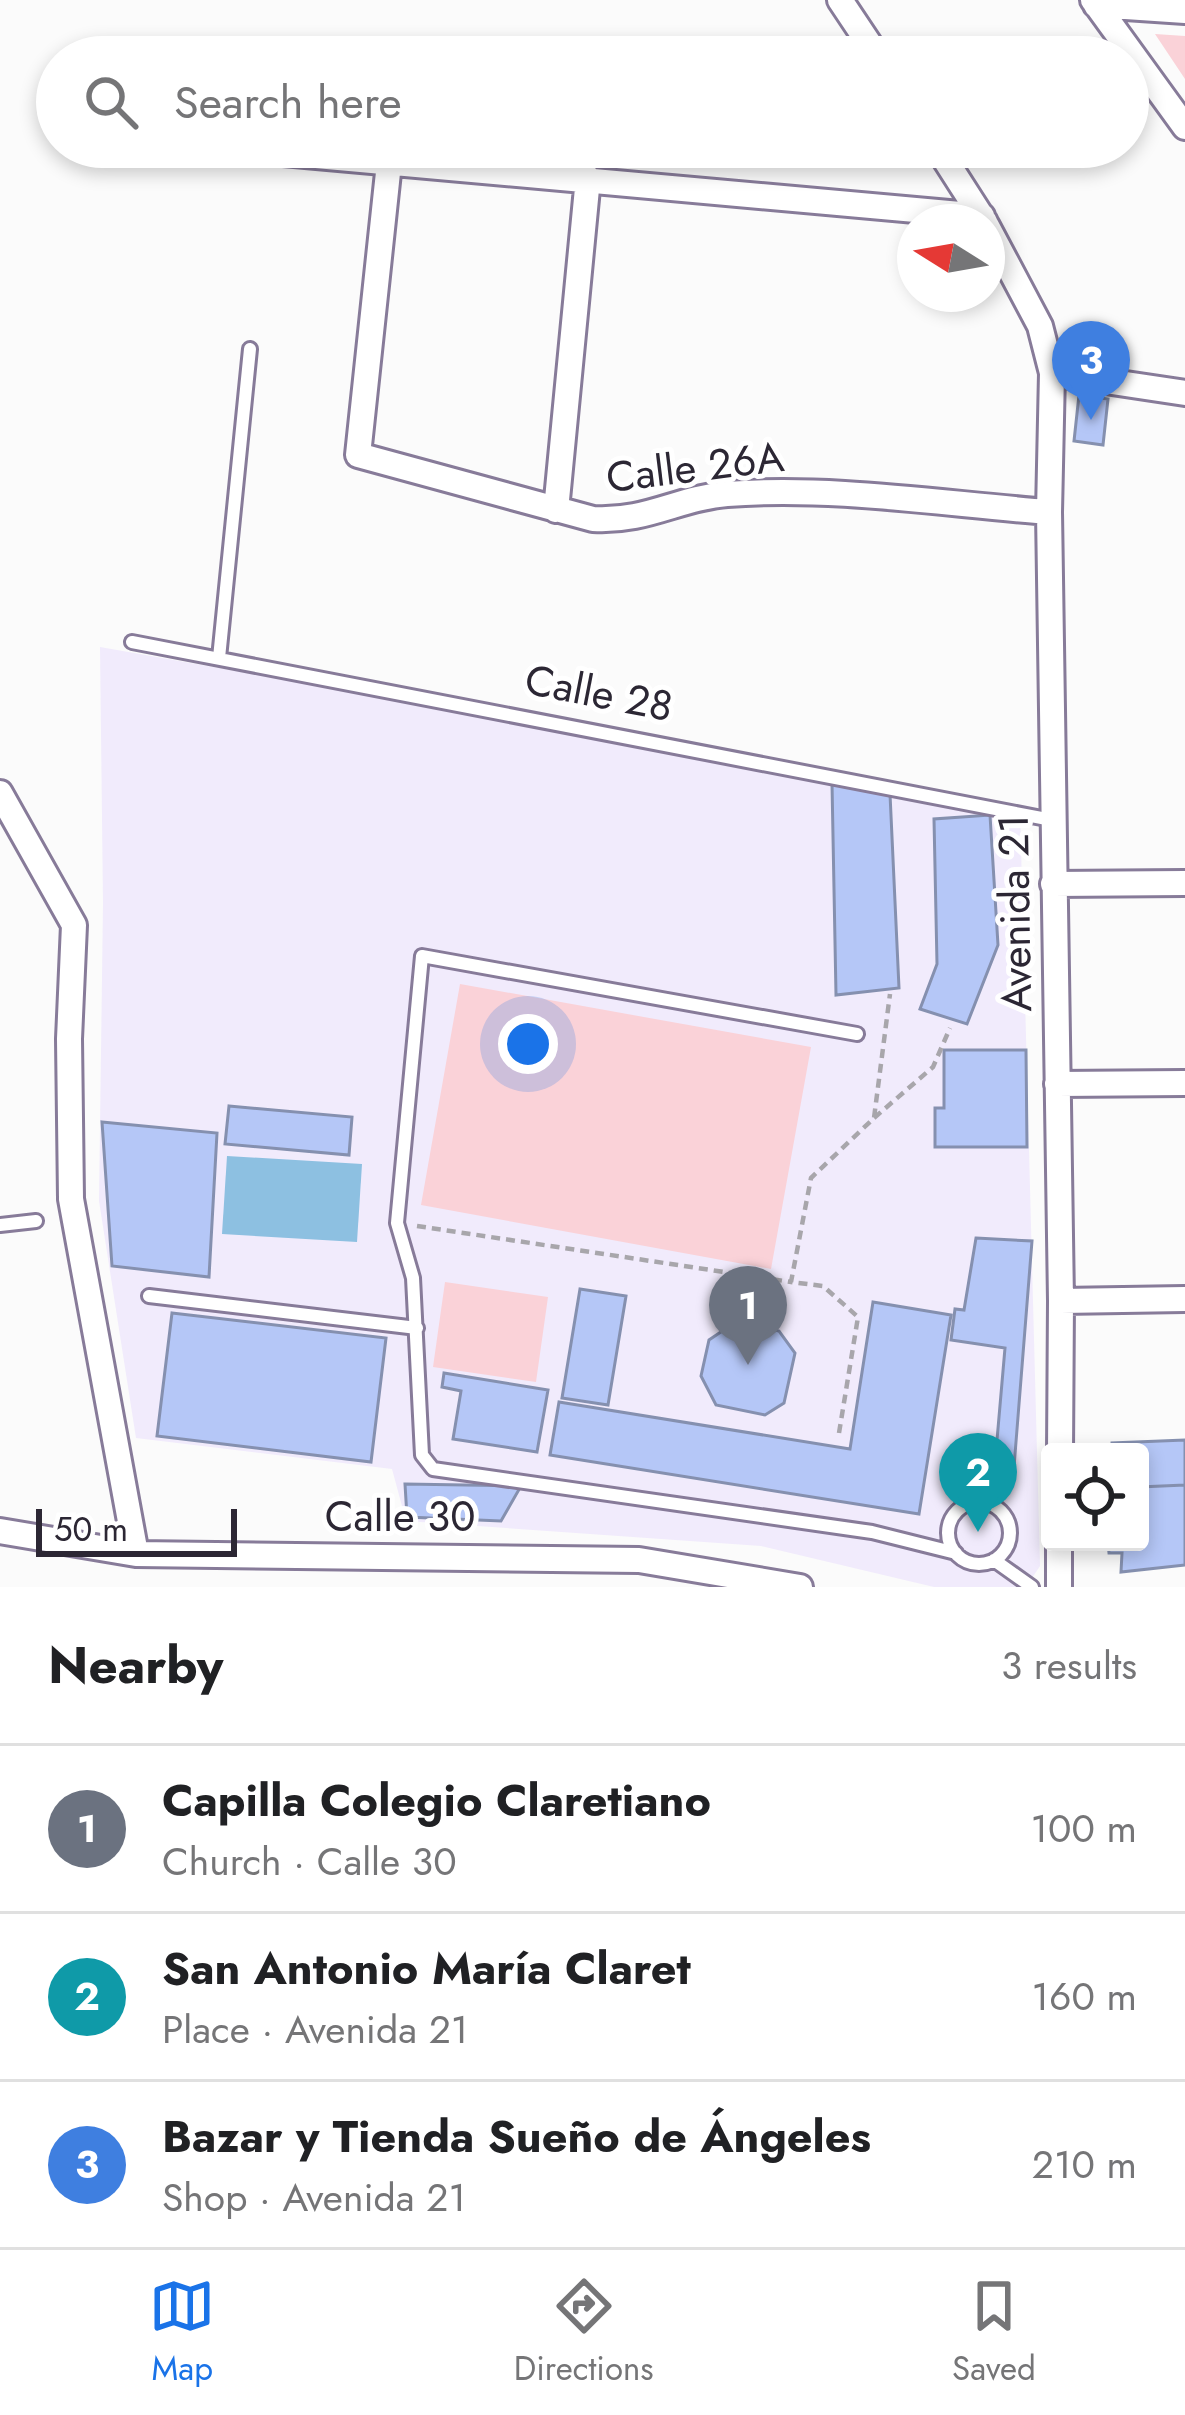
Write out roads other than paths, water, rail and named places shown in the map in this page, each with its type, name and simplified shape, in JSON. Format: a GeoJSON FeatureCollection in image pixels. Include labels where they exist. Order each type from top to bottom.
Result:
{"type":"FeatureCollection","features":[{"type":"Feature","properties":{"kind":"street"},"geometry":{"type":"LineString","coordinates":[[840,0],[864,36]]}},
{"type":"Feature","properties":{"kind":"street"},"geometry":{"type":"LineString","coordinates":[[1094,2],[1185,11]]}},
{"type":"Feature","properties":{"kind":"street"},"geometry":{"type":"LineString","coordinates":[[1094,2],[1119,36]]}},
{"type":"Feature","properties":{"kind":"street"},"geometry":{"type":"LineString","coordinates":[[1149,78],[1185,127]]}},
{"type":"Feature","properties":{"kind":"street","name":"Calle 26A"},"geometry":{"type":"LineString","coordinates":[[388,168],[358,455],[592,519],[625,521],[722,494],[789,491],[1049,512]]}},
{"type":"Feature","properties":{"kind":"street"},"geometry":{"type":"LineString","coordinates":[[455,168],[897,211]]}},
{"type":"Feature","properties":{"kind":"street","name":"Avenida 21"},"geometry":{"type":"LineString","coordinates":[[951,168],[974,204]]}},
{"type":"Feature","properties":{"kind":"street"},"geometry":{"type":"LineString","coordinates":[[556,510],[588,178]]}},
{"type":"Feature","properties":{"kind":"street","name":"Avenida 21"},"geometry":{"type":"LineString","coordinates":[[1005,259],[1040,326],[1052,373],[1049,512],[1060,1443]]}},
{"type":"Feature","properties":{"kind":"street"},"geometry":{"type":"LineString","coordinates":[[1052,373],[1185,393]]}},
{"type":"Feature","properties":{"kind":"street"},"geometry":{"type":"LineString","coordinates":[[0,793],[74,925],[69,1039],[71,1199],[136,1554]]}},
{"type":"Feature","properties":{"kind":"street"},"geometry":{"type":"LineString","coordinates":[[1053,884],[1185,883]]}},
{"type":"Feature","properties":{"kind":"street"},"geometry":{"type":"LineString","coordinates":[[1057,1084],[1185,1083]]}},
{"type":"Feature","properties":{"kind":"street"},"geometry":{"type":"LineString","coordinates":[[1061,1301],[1185,1299]]}},
{"type":"Feature","properties":{"kind":"street","name":"Calle 30"},"geometry":{"type":"LineString","coordinates":[[0,1532],[136,1554],[638,1560],[704,1578],[800,1587]]}},
{"type":"Feature","properties":{"kind":"street"},"geometry":{"type":"LineString","coordinates":[[1058,1587],[1059,1551]]}},
{"type":"Feature","properties":{"kind":"lane"},"geometry":{"type":"LineString","coordinates":[[219,658],[250,349]]}},
{"type":"Feature","properties":{"kind":"lane","name":"Calle 28"},"geometry":{"type":"LineString","coordinates":[[132,642],[1052,820]]}},
{"type":"Feature","properties":{"kind":"lane"},"geometry":{"type":"LineString","coordinates":[[857,1034],[422,956],[397,1223],[413,1278],[422,1455],[433,1469],[872,1532],[956,1553],[974,1564],[994,1560],[1008,1545],[1010,1530],[1003,1513],[988,1504],[973,1503],[958,1511],[948,1534],[956,1553]]}},
{"type":"Feature","properties":{"kind":"lane"},"geometry":{"type":"LineString","coordinates":[[0,1225],[36,1221]]}},
{"type":"Feature","properties":{"kind":"lane"},"geometry":{"type":"LineString","coordinates":[[149,1296],[417,1328]]}},
{"type":"Feature","properties":{"kind":"lane"},"geometry":{"type":"LineString","coordinates":[[994,1560],[1033,1587]]}},
{"type":"Feature","properties":{"kind":"water"},"geometry":{"type":"Polygon","coordinates":[[[227,1156],[362,1164],[357,1242],[222,1234],[227,1156]]]}},
{"type":"Feature","properties":{"kind":"place","name":"Bazar y Tienda Sueño de Ángeles"},"geometry":{"type":"Point","coordinates":[1091,420]}},
{"type":"Feature","properties":{"kind":"place","name":"Capilla Colegio Claretiano"},"geometry":{"type":"Point","coordinates":[748,1365]}},
{"type":"Feature","properties":{"kind":"place","name":"San Antonio María Claret"},"geometry":{"type":"Point","coordinates":[978,1532]}}]}
